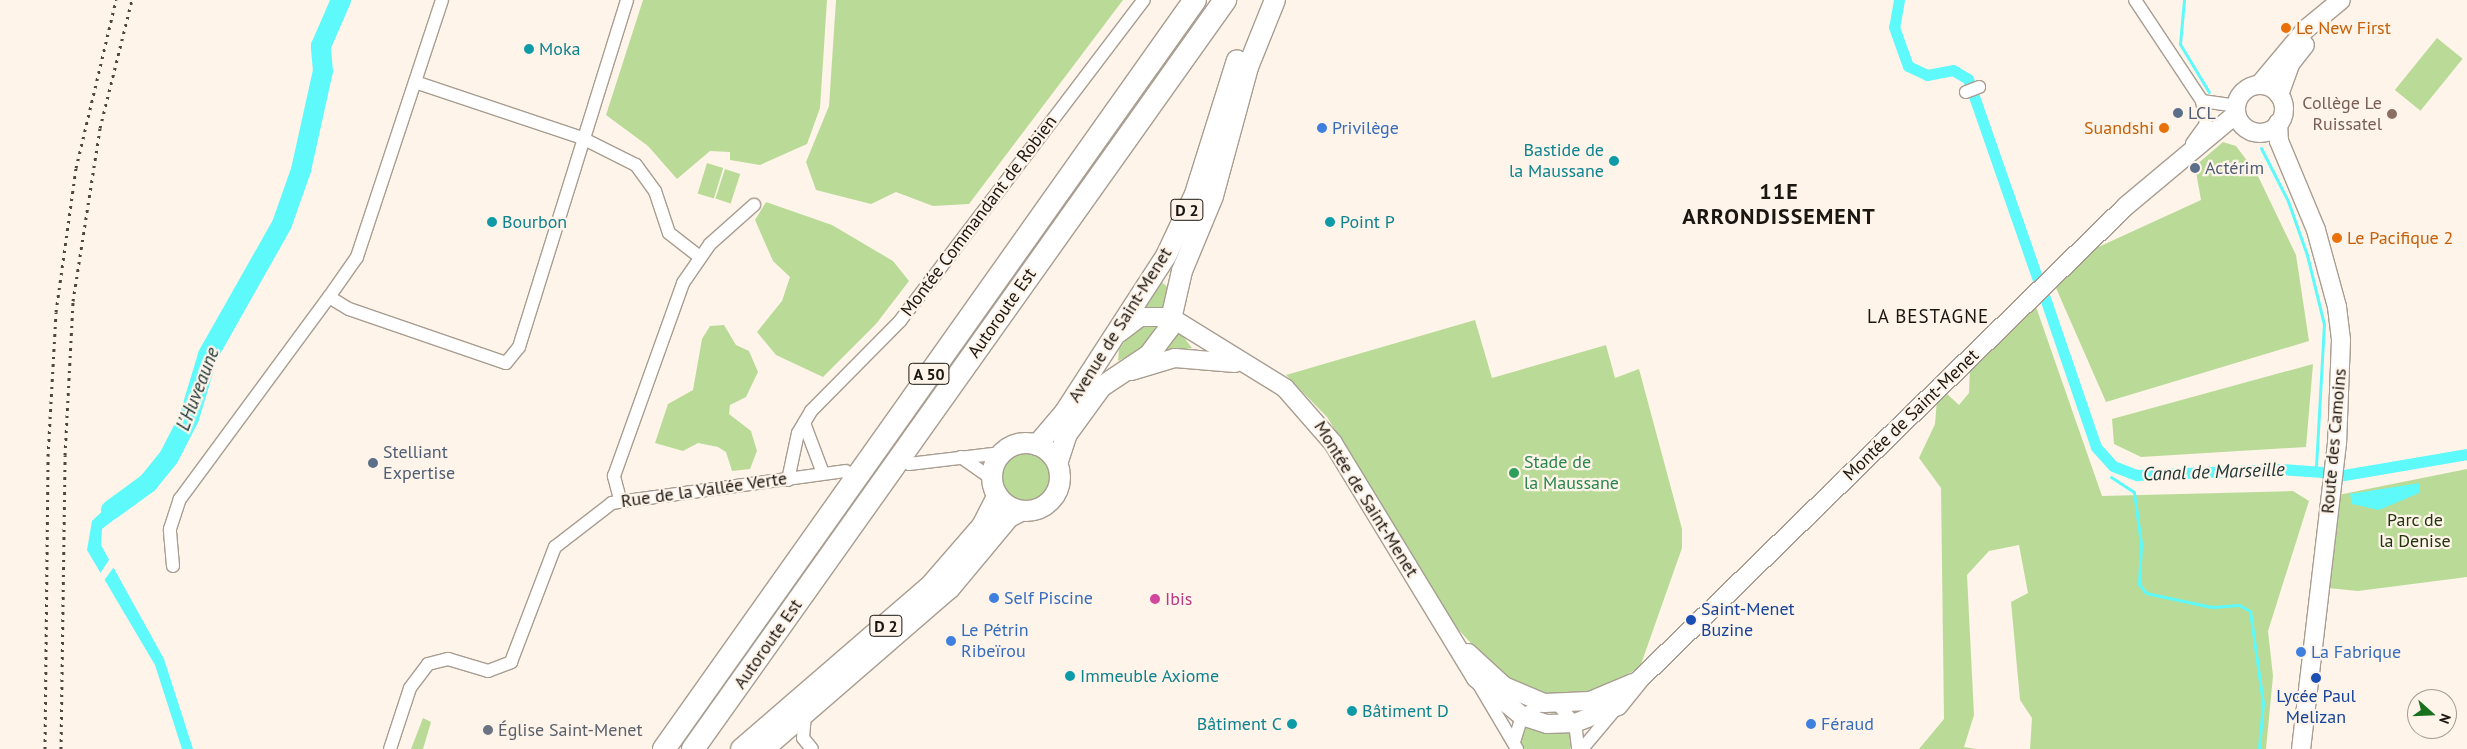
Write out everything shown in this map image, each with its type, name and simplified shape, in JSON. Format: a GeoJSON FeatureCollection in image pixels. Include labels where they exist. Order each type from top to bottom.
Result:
{"type":"FeatureCollection","features":[{"type":"Feature","properties":{"kind":"highway","name":"Autoroute Est"},"geometry":{"type":"LineString","coordinates":[[664,749],[1195,0]]}},
{"type":"Feature","properties":{"kind":"highway","name":"Autoroute Est"},"geometry":{"type":"LineString","coordinates":[[693,749],[1225,0]]}},
{"type":"Feature","properties":{"kind":"main road","name":"Avenue de Saint-Menet"},"geometry":{"type":"LineString","coordinates":[[1037,445],[1065,412],[1166,256],[1195,194],[1261,0]]}},
{"type":"Feature","properties":{"kind":"main road","name":"Avenue de Saint-Menet"},"geometry":{"type":"LineString","coordinates":[[1177,286],[1213,196],[1248,67],[1275,0]]}},
{"type":"Feature","properties":{"kind":"main road"},"geometry":{"type":"LineString","coordinates":[[2238,115],[2274,132],[2283,106],[2279,95],[2290,64],[2325,16],[2341,0]]}},
{"type":"Feature","properties":{"kind":"main road","name":"Montée de Saint-Menet"},"geometry":{"type":"LineString","coordinates":[[1170,317],[1197,336],[1285,388],[1319,423],[1476,678],[1522,716],[1547,724],[1575,723],[1618,706],[1640,679],[2182,155],[2238,115],[2244,91],[2259,85],[2306,29],[2325,16]]}},
{"type":"Feature","properties":{"kind":"main road"},"geometry":{"type":"LineString","coordinates":[[2259,85],[2279,95]]}},
{"type":"Feature","properties":{"kind":"main road","name":"Route des Camoins"},"geometry":{"type":"LineString","coordinates":[[2274,132],[2316,230],[2337,307],[2341,340],[2337,443],[2301,749]]}},
{"type":"Feature","properties":{"kind":"main road","name":"D 2"},"geometry":{"type":"LineString","coordinates":[[1110,380],[1149,355],[1161,342],[1170,317],[1177,286]]}},
{"type":"Feature","properties":{"kind":"main road","name":"Montée de Saint-Menet"},"geometry":{"type":"LineString","coordinates":[[1177,286],[1179,306],[1197,336]]}},
{"type":"Feature","properties":{"kind":"main road"},"geometry":{"type":"LineString","coordinates":[[1111,342],[1140,317],[1170,317]]}},
{"type":"Feature","properties":{"kind":"main road","name":"Montée de Saint-Menet"},"geometry":{"type":"LineString","coordinates":[[1110,380],[1175,358],[1215,358],[1250,366]]}},
{"type":"Feature","properties":{"kind":"main road","name":"Avenue de Saint-Menet"},"geometry":{"type":"LineString","coordinates":[[1058,461],[1067,434],[1110,380]]}},
{"type":"Feature","properties":{"kind":"main road"},"geometry":{"type":"LineString","coordinates":[[1037,445],[1058,461],[1058,488],[1051,500],[1034,510],[1019,512],[994,487],[1001,453],[1012,446],[1037,445]]}},
{"type":"Feature","properties":{"kind":"main road","name":"D 2"},"geometry":{"type":"LineString","coordinates":[[751,746],[929,587],[976,534],[994,487]]}},
{"type":"Feature","properties":{"kind":"main road","name":"D 2"},"geometry":{"type":"LineString","coordinates":[[751,746],[805,715],[949,589],[1009,517],[1019,512]]}},
{"type":"Feature","properties":{"kind":"main road","name":"Montée de Saint-Menet"},"geometry":{"type":"LineString","coordinates":[[1445,626],[1492,676],[1520,696],[1551,704],[1608,696],[1640,679]]}},
{"type":"Feature","properties":{"kind":"street"},"geometry":{"type":"LineString","coordinates":[[172,566],[170,529],[180,500],[329,297],[356,257],[442,0]]}},
{"type":"Feature","properties":{"kind":"street"},"geometry":{"type":"LineString","coordinates":[[329,297],[350,309],[506,363],[519,347],[582,138],[628,0]]}},
{"type":"Feature","properties":{"kind":"street","name":"Montée Commandant de Robien"},"geometry":{"type":"LineString","coordinates":[[788,480],[804,423],[900,321],[1144,0]]}},
{"type":"Feature","properties":{"kind":"street"},"geometry":{"type":"LineString","coordinates":[[2135,0],[2202,101],[2206,124],[2182,155]]}},
{"type":"Feature","properties":{"kind":"street"},"geometry":{"type":"LineString","coordinates":[[1966,92],[1979,87]]}},
{"type":"Feature","properties":{"kind":"street"},"geometry":{"type":"LineString","coordinates":[[413,88],[582,138],[636,164],[655,191],[669,233],[700,257]]}},
{"type":"Feature","properties":{"kind":"street"},"geometry":{"type":"LineString","coordinates":[[2202,101],[2238,115]]}},
{"type":"Feature","properties":{"kind":"street"},"geometry":{"type":"LineString","coordinates":[[620,499],[614,476],[683,283],[700,257],[754,205]]}},
{"type":"Feature","properties":{"kind":"street"},"geometry":{"type":"LineString","coordinates":[[804,423],[823,473]]}},
{"type":"Feature","properties":{"kind":"street"},"geometry":{"type":"LineString","coordinates":[[909,464],[1001,453]]}},
{"type":"Feature","properties":{"kind":"street"},"geometry":{"type":"LineString","coordinates":[[960,457],[994,487]]}},
{"type":"Feature","properties":{"kind":"street","name":"Rue de la Vallée Verte"},"geometry":{"type":"LineString","coordinates":[[390,749],[417,673],[428,664],[448,659],[488,671],[511,662],[556,547],[620,499],[788,480],[823,473],[846,471]]}},
{"type":"Feature","properties":{"kind":"street","name":"Montée de Saint-Menet"},"geometry":{"type":"LineString","coordinates":[[1476,678],[1515,745]]}},
{"type":"Feature","properties":{"kind":"street"},"geometry":{"type":"LineString","coordinates":[[1551,704],[1575,723],[1578,749]]}},
{"type":"Feature","properties":{"kind":"street","name":"Montée de Saint-Menet"},"geometry":{"type":"LineString","coordinates":[[1515,745],[1522,716],[1551,704]]}},
{"type":"Feature","properties":{"kind":"street"},"geometry":{"type":"LineString","coordinates":[[1582,749],[1618,706]]}},
{"type":"Feature","properties":{"kind":"street"},"geometry":{"type":"LineString","coordinates":[[794,749],[803,738],[805,715]]}},
{"type":"Feature","properties":{"kind":"street"},"geometry":{"type":"LineString","coordinates":[[803,738],[812,749]]}},
{"type":"Feature","properties":{"kind":"green space"},"geometry":{"type":"Polygon","coordinates":[[[643,0],[827,0],[820,108],[807,144],[760,165],[730,160],[730,152],[710,151],[677,179],[648,146],[606,115],[643,0]]]}},
{"type":"Feature","properties":{"kind":"green space"},"geometry":{"type":"Polygon","coordinates":[[[836,0],[1123,0],[969,204],[933,206],[896,192],[871,204],[816,190],[806,162],[829,106],[836,0]]]}},
{"type":"Feature","properties":{"kind":"green space"},"geometry":{"type":"Polygon","coordinates":[[[2437,38],[2463,59],[2420,111],[2395,90],[2437,38]]]}},
{"type":"Feature","properties":{"kind":"green space"},"geometry":{"type":"Polygon","coordinates":[[[2223,142],[2236,146],[2257,174],[2296,255],[2309,341],[2106,402],[2056,288],[2094,249],[2201,200],[2195,166],[2223,142]]]}},
{"type":"Feature","properties":{"kind":"green space"},"geometry":{"type":"Polygon","coordinates":[[[707,163],[723,168],[714,199],[698,194],[707,163]]]}},
{"type":"Feature","properties":{"kind":"green space"},"geometry":{"type":"Polygon","coordinates":[[[725,169],[740,174],[731,203],[715,198],[725,169]]]}},
{"type":"Feature","properties":{"kind":"green space"},"geometry":{"type":"Polygon","coordinates":[[[766,202],[832,225],[893,261],[909,281],[876,324],[823,377],[776,355],[757,332],[782,301],[790,277],[773,261],[755,220],[766,202]]]}},
{"type":"Feature","properties":{"kind":"green space"},"geometry":{"type":"Polygon","coordinates":[[[1160,281],[1169,288],[1166,309],[1142,310],[1160,281]]]}},
{"type":"Feature","properties":{"kind":"green space"},"geometry":{"type":"Polygon","coordinates":[[[2035,304],[2102,496],[2293,491],[2309,501],[2268,631],[2273,676],[2266,749],[2030,749],[2032,718],[2020,700],[2011,602],[2028,593],[2019,545],[1989,551],[1967,575],[1974,715],[1964,747],[1977,749],[1919,749],[1944,719],[1941,488],[1919,458],[1935,424],[1937,400],[1945,392],[1959,405],[1969,393],[1970,367],[2035,304]]]}},
{"type":"Feature","properties":{"kind":"green space","name":"Stade de la Maussane"},"geometry":{"type":"Polygon","coordinates":[[[1475,320],[1492,378],[1606,345],[1615,378],[1639,369],[1682,529],[1682,548],[1640,667],[1591,695],[1549,698],[1511,680],[1478,651],[1457,628],[1327,417],[1286,375],[1475,320]]]}},
{"type":"Feature","properties":{"kind":"green space"},"geometry":{"type":"Polygon","coordinates":[[[1163,321],[1151,345],[1118,361],[1119,349],[1137,326],[1163,321]]]}},
{"type":"Feature","properties":{"kind":"green space"},"geometry":{"type":"Polygon","coordinates":[[[724,325],[736,345],[749,351],[758,372],[746,397],[730,405],[729,414],[751,431],[757,451],[750,469],[732,471],[726,452],[718,447],[698,443],[683,451],[655,443],[668,404],[693,390],[702,339],[710,326],[724,325]]]}},
{"type":"Feature","properties":{"kind":"green space"},"geometry":{"type":"Polygon","coordinates":[[[1179,331],[1192,348],[1162,354],[1169,340],[1179,331]]]}},
{"type":"Feature","properties":{"kind":"green space"},"geometry":{"type":"Polygon","coordinates":[[[2313,364],[2306,447],[2141,457],[2114,444],[2112,419],[2313,364]]]}},
{"type":"Feature","properties":{"kind":"green space"},"geometry":{"type":"Polygon","coordinates":[[[1027,452],[1037,454],[1045,460],[1051,468],[1053,478],[1051,488],[1045,496],[1037,502],[1027,504],[1017,502],[1009,496],[1003,488],[1001,478],[1003,468],[1009,460],[1017,454],[1027,452]]]}},
{"type":"Feature","properties":{"kind":"green space","name":"Parc de la Denise"},"geometry":{"type":"Polygon","coordinates":[[[2467,469],[2467,577],[2358,591],[2328,588],[2338,495],[2467,469]]]}},
{"type":"Feature","properties":{"kind":"green space"},"geometry":{"type":"Polygon","coordinates":[[[423,718],[431,722],[423,749],[411,749],[423,718]]]}},
{"type":"Feature","properties":{"kind":"green space"},"geometry":{"type":"Polygon","coordinates":[[[1526,725],[1570,731],[1572,745],[1570,749],[1523,749],[1519,739],[1526,725]]]}},
{"type":"Feature","properties":{"kind":"water"},"geometry":{"type":"Polygon","coordinates":[[[2420,483],[2419,493],[2379,510],[2352,504],[2350,494],[2420,483]]]}},
{"type":"Feature","properties":{"kind":"water"},"geometry":{"type":"Polygon","coordinates":[[[128,487],[139,500],[102,529],[101,545],[164,659],[193,749],[182,749],[155,665],[87,550],[92,521],[128,487]]]}},
{"type":"Feature","properties":{"kind":"pier"},"geometry":{"type":"Polygon","coordinates":[[[111,557],[116,564],[103,582],[99,575],[111,557]]]}},
{"type":"Feature","properties":{"kind":"waterway","name":"L'Huveaune"},"geometry":{"type":"LineString","coordinates":[[111,510],[148,483],[169,457],[189,418],[208,355],[282,224],[301,170],[323,71],[321,46],[341,0]]}},
{"type":"Feature","properties":{"kind":"waterway","name":"Canal de Marseille"},"geometry":{"type":"LineString","coordinates":[[1899,0],[1894,27],[1908,66],[1927,75],[1953,70],[1968,79],[2039,283]]}},
{"type":"Feature","properties":{"kind":"waterway"},"geometry":{"type":"LineString","coordinates":[[2184,0],[2180,44],[2209,92]]}},
{"type":"Feature","properties":{"kind":"waterway"},"geometry":{"type":"LineString","coordinates":[[2261,148],[2288,201],[2307,255],[2324,324],[2316,466]]}},
{"type":"Feature","properties":{"kind":"waterway","name":"Canal de Marseille"},"geometry":{"type":"LineString","coordinates":[[2044,295],[2096,447],[2113,466],[2137,475],[2280,469],[2323,472]]}},
{"type":"Feature","properties":{"kind":"waterway","name":"Canal de Marseille"},"geometry":{"type":"LineString","coordinates":[[2344,475],[2467,454]]}},
{"type":"Feature","properties":{"kind":"waterway"},"geometry":{"type":"LineString","coordinates":[[2111,477],[2134,492],[2141,544],[2139,584],[2146,593],[2212,607],[2239,605],[2250,611],[2263,703],[2259,749]]}},
{"type":"Feature","properties":{"kind":"railway"},"geometry":{"type":"LineString","coordinates":[[45,749],[48,456],[56,312],[76,168],[116,0]]}},
{"type":"Feature","properties":{"kind":"railway"},"geometry":{"type":"LineString","coordinates":[[61,749],[65,455],[73,301],[100,128],[132,0]]}},
{"type":"Feature","properties":{"kind":"place","name":"Le New First"},"geometry":{"type":"Point","coordinates":[2286,28]}},
{"type":"Feature","properties":{"kind":"place","name":"Moka"},"geometry":{"type":"Point","coordinates":[529,49]}},
{"type":"Feature","properties":{"kind":"place","name":"LCL"},"geometry":{"type":"Point","coordinates":[2178,113]}},
{"type":"Feature","properties":{"kind":"place","name":"Collège Le Ruissatel"},"geometry":{"type":"Point","coordinates":[2392,114]}},
{"type":"Feature","properties":{"kind":"place","name":"Privilège"},"geometry":{"type":"Point","coordinates":[1322,128]}},
{"type":"Feature","properties":{"kind":"place","name":"Suandshi"},"geometry":{"type":"Point","coordinates":[2164,128]}},
{"type":"Feature","properties":{"kind":"place","name":"Bastide de la Maussane"},"geometry":{"type":"Point","coordinates":[1614,161]}},
{"type":"Feature","properties":{"kind":"place","name":"Actérim"},"geometry":{"type":"Point","coordinates":[2195,168]}},
{"type":"Feature","properties":{"kind":"place","name":"Bourbon"},"geometry":{"type":"Point","coordinates":[492,222]}},
{"type":"Feature","properties":{"kind":"place","name":"Point P"},"geometry":{"type":"Point","coordinates":[1330,222]}},
{"type":"Feature","properties":{"kind":"place","name":"Le Pacifique 2"},"geometry":{"type":"Point","coordinates":[2337,238]}},
{"type":"Feature","properties":{"kind":"place","name":"Stelliant Expertise"},"geometry":{"type":"Point","coordinates":[373,463]}},
{"type":"Feature","properties":{"kind":"place","name":"Stade de la Maussane"},"geometry":{"type":"Point","coordinates":[1514,473]}},
{"type":"Feature","properties":{"kind":"place","name":"Self Piscine"},"geometry":{"type":"Point","coordinates":[994,598]}},
{"type":"Feature","properties":{"kind":"place","name":"Ibis"},"geometry":{"type":"Point","coordinates":[1155,599]}},
{"type":"Feature","properties":{"kind":"place","name":"Saint-Menet Buzine"},"geometry":{"type":"Point","coordinates":[1691,620]}},
{"type":"Feature","properties":{"kind":"place","name":"Le Pétrin Ribeïrou"},"geometry":{"type":"Point","coordinates":[951,641]}},
{"type":"Feature","properties":{"kind":"place","name":"La Fabrique"},"geometry":{"type":"Point","coordinates":[2301,652]}},
{"type":"Feature","properties":{"kind":"place","name":"Immeuble Axiome"},"geometry":{"type":"Point","coordinates":[1070,676]}},
{"type":"Feature","properties":{"kind":"place","name":"Lycée Paul Melizan"},"geometry":{"type":"Point","coordinates":[2316,678]}},
{"type":"Feature","properties":{"kind":"place","name":"Bâtiment D"},"geometry":{"type":"Point","coordinates":[1352,711]}},
{"type":"Feature","properties":{"kind":"place","name":"Bâtiment C"},"geometry":{"type":"Point","coordinates":[1292,724]}},
{"type":"Feature","properties":{"kind":"place","name":"Féraud"},"geometry":{"type":"Point","coordinates":[1811,724]}},
{"type":"Feature","properties":{"kind":"place","name":"Église Saint-Menet"},"geometry":{"type":"Point","coordinates":[488,730]}},
{"type":"Feature","properties":{"kind":"district","name":"11E ARRONDISSEMENT"},"geometry":{"type":"Point","coordinates":[1779,204]}},
{"type":"Feature","properties":{"kind":"district","name":"LA BESTAGNE"},"geometry":{"type":"Point","coordinates":[1928,317]}}]}
